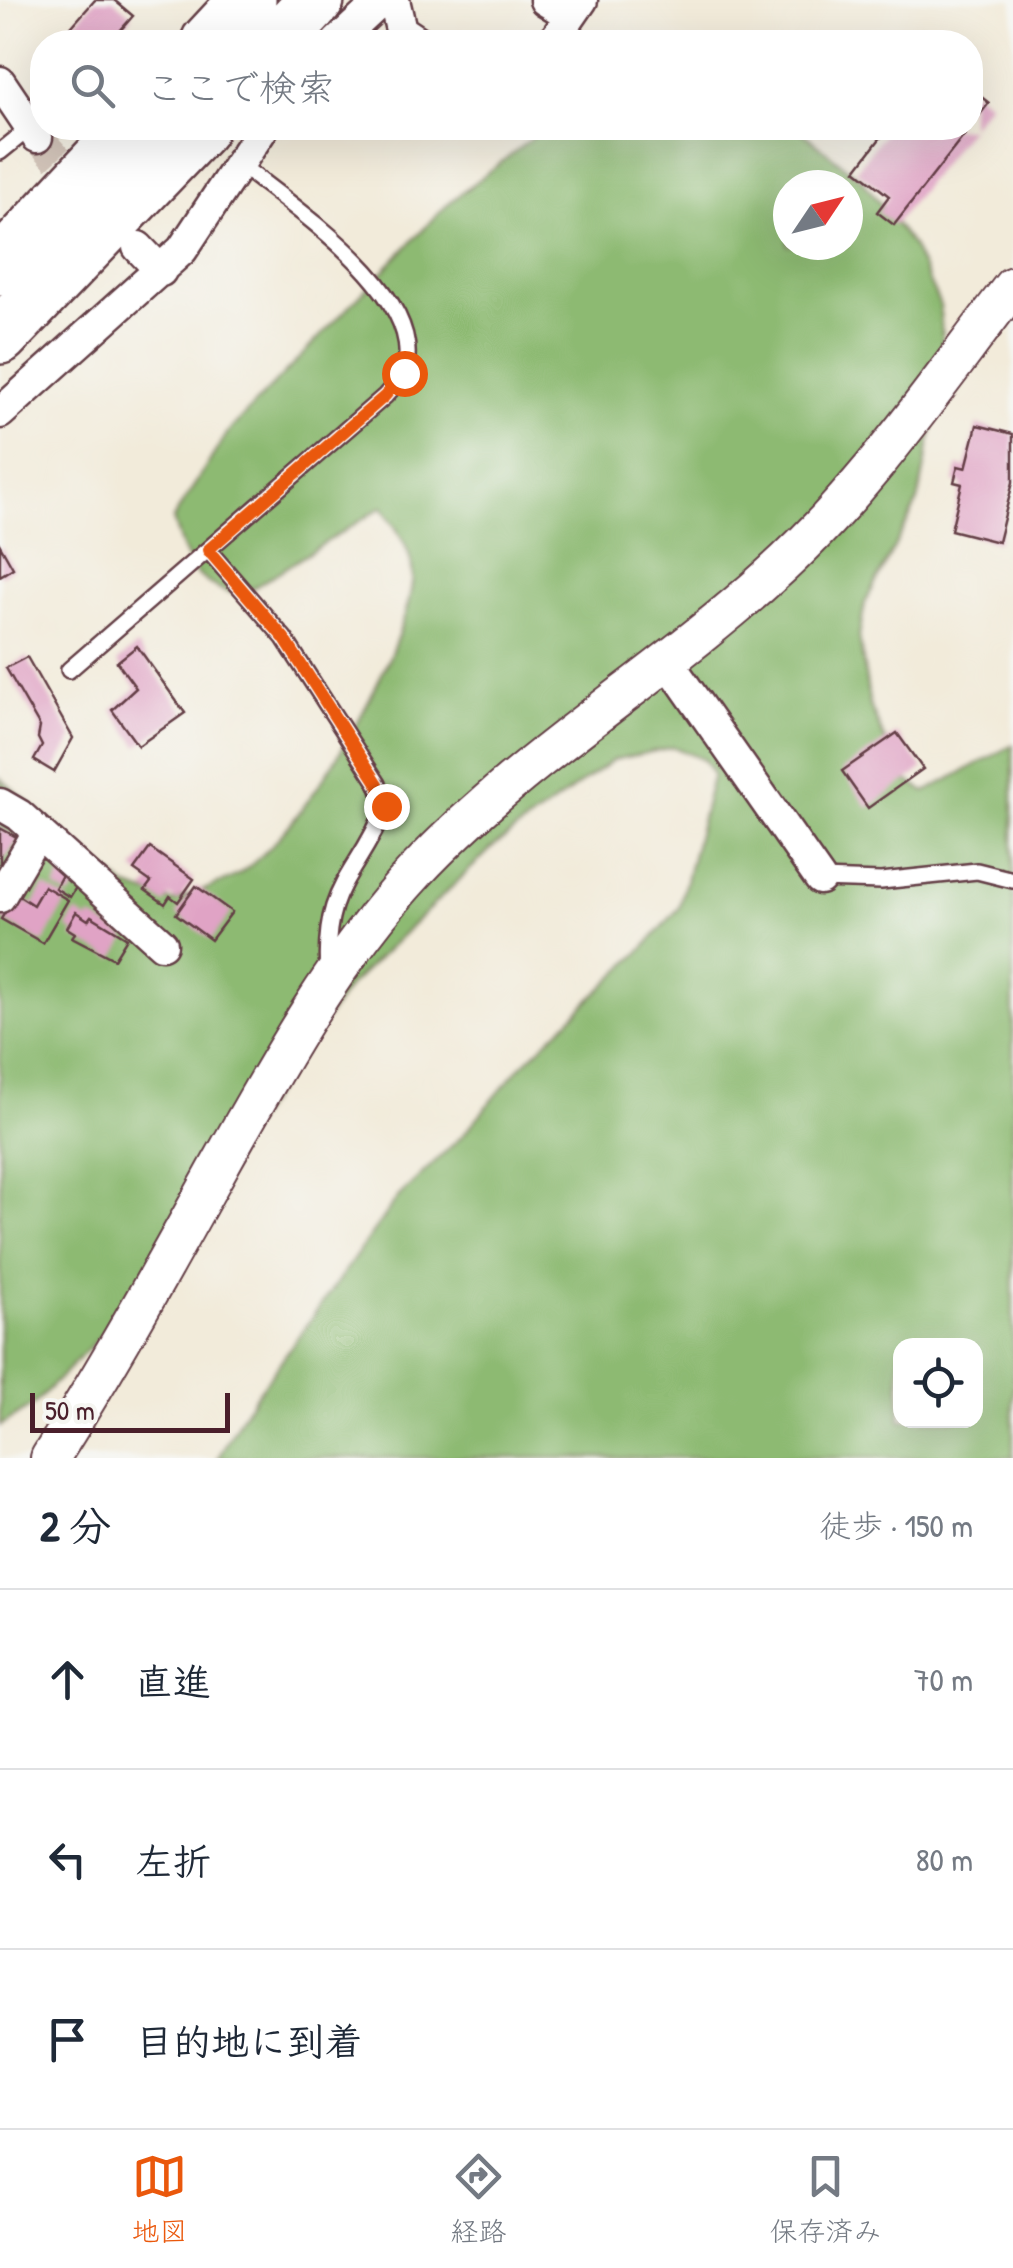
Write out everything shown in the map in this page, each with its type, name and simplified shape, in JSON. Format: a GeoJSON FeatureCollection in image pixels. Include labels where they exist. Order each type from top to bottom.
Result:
{"type":"FeatureCollection","features":[{"type":"Feature","properties":{"kind":"highway"},"geometry":{"type":"LineString","coordinates":[[182,30],[207,0]]}},
{"type":"Feature","properties":{"kind":"highway"},"geometry":{"type":"LineString","coordinates":[[220,30],[248,0]]}},
{"type":"Feature","properties":{"kind":"highway"},"geometry":{"type":"LineString","coordinates":[[289,30],[316,0]]}},
{"type":"Feature","properties":{"kind":"highway"},"geometry":{"type":"LineString","coordinates":[[0,241],[91,140]]}},
{"type":"Feature","properties":{"kind":"highway"},"geometry":{"type":"LineString","coordinates":[[0,267],[119,140]]}},
{"type":"Feature","properties":{"kind":"highway"},"geometry":{"type":"LineString","coordinates":[[0,336],[219,146]]}},
{"type":"Feature","properties":{"kind":"street"},"geometry":{"type":"LineString","coordinates":[[350,30],[382,0]]}},
{"type":"Feature","properties":{"kind":"street"},"geometry":{"type":"LineString","coordinates":[[394,0],[401,30]]}},
{"type":"Feature","properties":{"kind":"street"},"geometry":{"type":"LineString","coordinates":[[558,30],[566,5]]}},
{"type":"Feature","properties":{"kind":"street"},"geometry":{"type":"LineString","coordinates":[[0,82],[30,126]]}},
{"type":"Feature","properties":{"kind":"street"},"geometry":{"type":"LineString","coordinates":[[0,413],[182,250],[219,146]]}},
{"type":"Feature","properties":{"kind":"street"},"geometry":{"type":"LineString","coordinates":[[138,247],[160,271]]}},
{"type":"Feature","properties":{"kind":"street"},"geometry":{"type":"LineString","coordinates":[[50,1458],[107,1368],[281,1056],[329,983],[416,872],[531,766],[772,574],[874,465],[1013,286]]}},
{"type":"Feature","properties":{"kind":"street"},"geometry":{"type":"LineString","coordinates":[[666,659],[820,879]]}},
{"type":"Feature","properties":{"kind":"street"},"geometry":{"type":"LineString","coordinates":[[0,804],[19,815],[162,944]]}},
{"type":"Feature","properties":{"kind":"street"},"geometry":{"type":"LineString","coordinates":[[0,897],[37,834]]}},
{"type":"Feature","properties":{"kind":"lane"},"geometry":{"type":"LineString","coordinates":[[0,152],[30,134]]}},
{"type":"Feature","properties":{"kind":"lane"},"geometry":{"type":"LineString","coordinates":[[70,670],[385,396],[404,373],[406,342],[395,304],[355,261],[219,146]]}},
{"type":"Feature","properties":{"kind":"lane"},"geometry":{"type":"LineString","coordinates":[[208,550],[284,638],[378,784],[386,806],[341,882],[325,930],[329,983]]}},
{"type":"Feature","properties":{"kind":"lane"},"geometry":{"type":"LineString","coordinates":[[820,879],[881,881],[978,871],[1013,880]]}},
{"type":"Feature","properties":{"kind":"green space"},"geometry":{"type":"Polygon","coordinates":[[[530,140],[812,140],[849,170],[773,170],[773,260],[863,260],[863,181],[912,246],[940,305],[944,372],[918,501],[865,603],[859,636],[870,706],[901,776],[925,792],[1013,745],[1013,1458],[218,1458],[243,1414],[398,1197],[463,1135],[520,1067],[644,948],[679,908],[713,774],[704,760],[674,747],[613,760],[493,847],[347,988],[118,1318],[34,1404],[0,1426],[0,778],[125,886],[173,902],[222,883],[263,854],[291,823],[346,743],[389,657],[412,584],[408,553],[382,507],[242,595],[213,586],[194,570],[173,519],[228,432],[449,203],[530,140]]]}},
{"type":"Feature","properties":{"kind":"building"},"geometry":{"type":"Polygon","coordinates":[[[95,0],[114,0],[133,16],[121,30],[69,30],[95,0]]]}},
{"type":"Feature","properties":{"kind":"building"},"geometry":{"type":"Polygon","coordinates":[[[879,140],[961,140],[894,225],[877,212],[889,196],[863,176],[863,170],[856,170],[879,140]]]}},
{"type":"Feature","properties":{"kind":"building"},"geometry":{"type":"Polygon","coordinates":[[[977,425],[1013,434],[1013,482],[998,542],[951,530],[962,484],[954,482],[958,466],[966,468],[977,425]]]}},
{"type":"Feature","properties":{"kind":"building"},"geometry":{"type":"Polygon","coordinates":[[[0,545],[13,568],[0,576],[0,545]]]}},
{"type":"Feature","properties":{"kind":"building"},"geometry":{"type":"Polygon","coordinates":[[[137,646],[185,713],[138,746],[112,710],[136,688],[117,662],[137,646]]]}},
{"type":"Feature","properties":{"kind":"building"},"geometry":{"type":"Polygon","coordinates":[[[27,657],[73,738],[54,772],[34,760],[42,746],[38,738],[40,727],[6,668],[27,657]]]}},
{"type":"Feature","properties":{"kind":"building"},"geometry":{"type":"Polygon","coordinates":[[[897,733],[923,769],[868,808],[842,771],[897,733]]]}},
{"type":"Feature","properties":{"kind":"building"},"geometry":{"type":"Polygon","coordinates":[[[0,828],[20,839],[0,864],[0,828]]]}},
{"type":"Feature","properties":{"kind":"building"},"geometry":{"type":"Polygon","coordinates":[[[150,848],[194,879],[178,902],[170,896],[165,904],[145,890],[151,882],[134,870],[150,848]]]}},
{"type":"Feature","properties":{"kind":"building"},"geometry":{"type":"Polygon","coordinates":[[[62,875],[78,884],[70,897],[55,888],[62,875]]]}},
{"type":"Feature","properties":{"kind":"building"},"geometry":{"type":"Polygon","coordinates":[[[44,886],[68,900],[43,943],[1,919],[16,894],[33,905],[44,886]]]}},
{"type":"Feature","properties":{"kind":"building"},"geometry":{"type":"Polygon","coordinates":[[[196,886],[232,912],[211,940],[176,914],[196,886]]]}},
{"type":"Feature","properties":{"kind":"building"},"geometry":{"type":"Polygon","coordinates":[[[76,912],[88,920],[91,916],[127,938],[114,959],[72,937],[75,933],[67,928],[76,912]]]}},
{"type":"Feature","properties":{"kind":"tunnel"},"geometry":{"type":"LineString","coordinates":[[40,140],[86,190]]}},
{"type":"Feature","properties":{"kind":"route"},"geometry":{"type":"LineString","coordinates":[[386,806],[378,784],[284,638],[208,550],[385,396],[404,373]]}}]}
